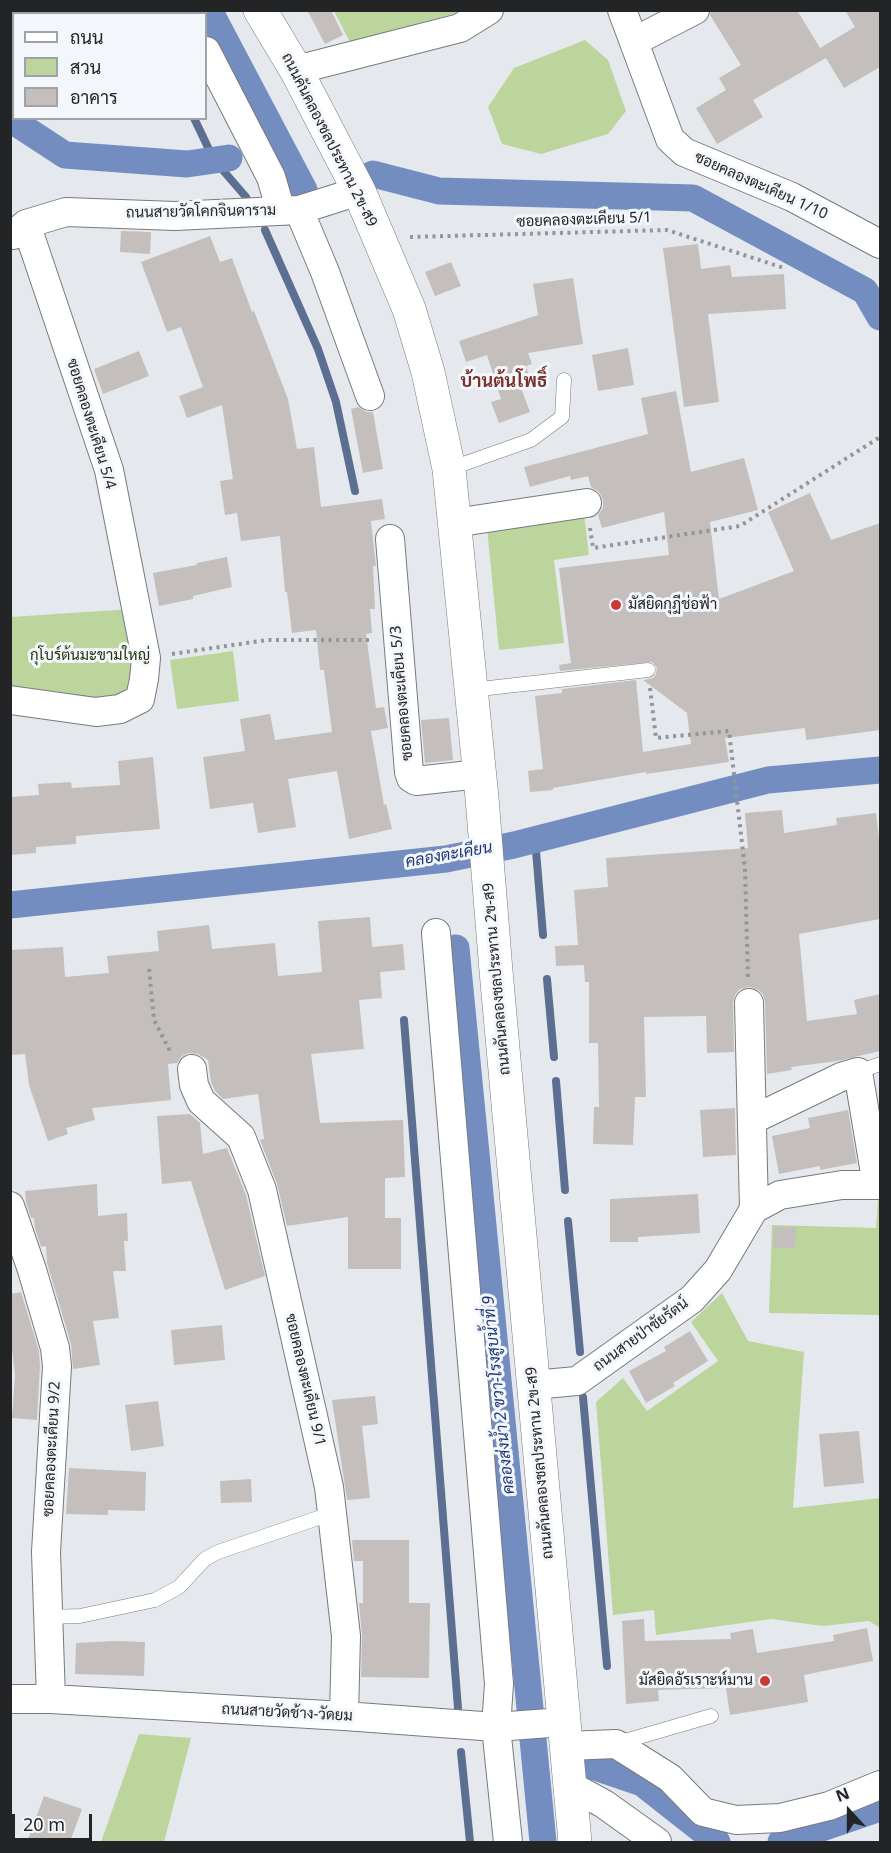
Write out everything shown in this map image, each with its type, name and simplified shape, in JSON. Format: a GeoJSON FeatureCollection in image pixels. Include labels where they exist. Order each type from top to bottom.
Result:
{"type":"FeatureCollection","features":[{"type":"Feature","properties":{"kind":"street","name":"ถนนคันคลองชลประทาน 2ข-ส9"},"geometry":{"type":"LineString","coordinates":[[260,10],[296,70],[359,191],[409,309],[428,372],[449,470],[481,786],[490,911],[533,1385],[559,1730],[569,1785],[574,1842]]}},
{"type":"Feature","properties":{"kind":"street"},"geometry":{"type":"LineString","coordinates":[[296,70],[459,28],[489,10]]}},
{"type":"Feature","properties":{"kind":"street","name":"ซอยคลองตะเคียน 1/10"},"geometry":{"type":"LineString","coordinates":[[622,10],[670,139],[684,152],[792,197],[880,244]]}},
{"type":"Feature","properties":{"kind":"street"},"geometry":{"type":"LineString","coordinates":[[635,41],[695,10]]}},
{"type":"Feature","properties":{"kind":"street"},"geometry":{"type":"LineString","coordinates":[[207,53],[271,177],[325,272],[370,396]]}},
{"type":"Feature","properties":{"kind":"street","name":"ถนนสายวัดโคกจินดาราม"},"geometry":{"type":"LineString","coordinates":[[18,230],[66,212],[174,216],[290,210],[359,191]]}},
{"type":"Feature","properties":{"kind":"street","name":"ซอยคลองตะเคียน 5/4"},"geometry":{"type":"LineString","coordinates":[[10,700],[96,711],[120,709],[140,699],[146,658],[109,470],[18,230]]}},
{"type":"Feature","properties":{"kind":"street"},"geometry":{"type":"LineString","coordinates":[[454,523],[587,503]]}},
{"type":"Feature","properties":{"kind":"street","name":"ซอยคลองตะเคียน 5/3"},"geometry":{"type":"LineString","coordinates":[[390,539],[411,778],[416,781],[481,786]]}},
{"type":"Feature","properties":{"kind":"street"},"geometry":{"type":"LineString","coordinates":[[436,933],[504,1726],[508,1842]]}},
{"type":"Feature","properties":{"kind":"street"},"geometry":{"type":"LineString","coordinates":[[749,1003],[754,1209],[780,1195],[842,1185],[879,1185],[869,1068],[841,1077],[752,1120]]}},
{"type":"Feature","properties":{"kind":"street","name":"ซอยคลองตะเคียน 9/1"},"geometry":{"type":"LineString","coordinates":[[193,1077],[201,1101],[241,1137],[262,1190],[329,1487],[346,1636],[344,1716]]}},
{"type":"Feature","properties":{"kind":"street","name":"ซอยคลองตะเคียน 9/2"},"geometry":{"type":"LineString","coordinates":[[10,1206],[42,1303],[55,1348],[57,1366],[46,1552],[51,1699]]}},
{"type":"Feature","properties":{"kind":"street","name":"ถนนสายป่าชัยรัตน์"},"geometry":{"type":"LineString","coordinates":[[533,1385],[577,1381],[692,1299],[718,1270],[754,1209]]}},
{"type":"Feature","properties":{"kind":"street","name":"ถนนสายวัดช้าง-วัดยม"},"geometry":{"type":"LineString","coordinates":[[10,1699],[51,1699],[559,1730],[616,1744]]}},
{"type":"Feature","properties":{"kind":"street"},"geometry":{"type":"LineString","coordinates":[[616,1744],[670,1778],[703,1812],[736,1820],[780,1818],[829,1806],[880,1785]]}},
{"type":"Feature","properties":{"kind":"street"},"geometry":{"type":"LineString","coordinates":[[569,1785],[604,1804],[657,1842]]}},
{"type":"Feature","properties":{"kind":"lane"},"geometry":{"type":"LineString","coordinates":[[449,470],[531,440],[562,417],[564,380]]}},
{"type":"Feature","properties":{"kind":"lane"},"geometry":{"type":"LineString","coordinates":[[471,690],[648,670]]}},
{"type":"Feature","properties":{"kind":"lane"},"geometry":{"type":"LineString","coordinates":[[48,1617],[80,1616],[155,1600],[179,1587],[205,1559],[218,1552],[333,1513]]}},
{"type":"Feature","properties":{"kind":"lane"},"geometry":{"type":"LineString","coordinates":[[616,1744],[711,1716]]}},
{"type":"Feature","properties":{"kind":"path","name":"ซอยคลองตะเคียน 5/1"},"geometry":{"type":"LineString","coordinates":[[379,238],[667,230],[784,268]]}},
{"type":"Feature","properties":{"kind":"path"},"geometry":{"type":"LineString","coordinates":[[587,503],[593,548],[740,526],[880,437]]}},
{"type":"Feature","properties":{"kind":"path"},"geometry":{"type":"LineString","coordinates":[[146,658],[267,640],[355,639],[398,643]]}},
{"type":"Feature","properties":{"kind":"path"},"geometry":{"type":"LineString","coordinates":[[648,670],[656,738],[729,731],[745,869],[749,1003]]}},
{"type":"Feature","properties":{"kind":"path"},"geometry":{"type":"LineString","coordinates":[[149,969],[154,1020],[167,1048],[193,1077]]}},
{"type":"Feature","properties":{"kind":"green space"},"geometry":{"type":"Polygon","coordinates":[[[334,11],[464,11],[350,42],[334,11]]]}},
{"type":"Feature","properties":{"kind":"green space"},"geometry":{"type":"Polygon","coordinates":[[[585,40],[608,60],[626,111],[608,134],[541,154],[502,144],[488,107],[514,68],[585,40]]]}},
{"type":"Feature","properties":{"kind":"green space"},"geometry":{"type":"Polygon","coordinates":[[[584,514],[589,555],[554,560],[564,643],[499,650],[487,528],[584,514]]]}},
{"type":"Feature","properties":{"kind":"green space","name":"กุโบร์ต้นมะขามใหญ่"},"geometry":{"type":"Polygon","coordinates":[[[131,609],[136,669],[130,686],[114,698],[99,701],[11,688],[11,617],[131,609]]]}},
{"type":"Feature","properties":{"kind":"green space"},"geometry":{"type":"Polygon","coordinates":[[[233,651],[239,701],[177,709],[170,660],[233,651]]]}},
{"type":"Feature","properties":{"kind":"green space"},"geometry":{"type":"Polygon","coordinates":[[[878,1200],[880,1200],[880,1315],[769,1313],[772,1225],[876,1228],[878,1200]]]}},
{"type":"Feature","properties":{"kind":"green space"},"geometry":{"type":"Polygon","coordinates":[[[722,1293],[748,1341],[804,1352],[793,1508],[880,1498],[880,1628],[869,1621],[823,1626],[771,1619],[656,1635],[654,1610],[613,1615],[596,1402],[623,1378],[647,1411],[718,1361],[691,1322],[722,1293]]]}},
{"type":"Feature","properties":{"kind":"green space"},"geometry":{"type":"Polygon","coordinates":[[[139,1734],[191,1738],[164,1842],[101,1842],[139,1734]]]}},
{"type":"Feature","properties":{"kind":"building"},"geometry":{"type":"Polygon","coordinates":[[[307,10],[331,10],[343,35],[325,44],[307,10]]]}},
{"type":"Feature","properties":{"kind":"building"},"geometry":{"type":"Polygon","coordinates":[[[711,10],[797,10],[826,58],[753,100],[763,117],[717,144],[696,108],[726,90],[719,78],[741,65],[710,15],[711,10]]]}},
{"type":"Feature","properties":{"kind":"building"},"geometry":{"type":"Polygon","coordinates":[[[845,10],[880,10],[880,67],[844,88],[820,48],[855,27],[845,10]]]}},
{"type":"Feature","properties":{"kind":"building"},"geometry":{"type":"Polygon","coordinates":[[[121,231],[151,232],[150,254],[120,252],[121,231]]]}},
{"type":"Feature","properties":{"kind":"building"},"geometry":{"type":"Polygon","coordinates":[[[210,236],[220,262],[232,258],[252,312],[254,311],[288,399],[297,449],[314,447],[321,507],[382,499],[385,519],[371,521],[376,566],[373,566],[375,609],[370,609],[372,633],[366,634],[376,708],[384,707],[388,728],[371,731],[384,805],[386,804],[392,829],[349,839],[337,771],[288,779],[296,827],[258,833],[253,803],[210,809],[203,757],[245,751],[240,719],[270,714],[275,740],[332,732],[324,670],[320,670],[316,630],[292,633],[287,592],[285,592],[280,536],[241,541],[237,513],[225,515],[220,481],[233,479],[222,405],[187,418],[179,396],[203,387],[181,327],[167,332],[141,262],[210,236]]]}},
{"type":"Feature","properties":{"kind":"building"},"geometry":{"type":"Polygon","coordinates":[[[698,244],[701,269],[730,265],[732,277],[784,274],[786,309],[708,314],[719,402],[684,407],[663,248],[698,244]]]}},
{"type":"Feature","properties":{"kind":"building"},"geometry":{"type":"Polygon","coordinates":[[[451,262],[461,286],[435,296],[425,272],[451,262]]]}},
{"type":"Feature","properties":{"kind":"building"},"geometry":{"type":"Polygon","coordinates":[[[573,278],[583,344],[528,353],[532,364],[526,366],[532,384],[521,388],[530,412],[499,423],[491,402],[501,399],[487,355],[466,362],[459,341],[538,315],[533,284],[573,278]]]}},
{"type":"Feature","properties":{"kind":"building"},"geometry":{"type":"Polygon","coordinates":[[[628,348],[634,385],[598,391],[592,355],[628,348]]]}},
{"type":"Feature","properties":{"kind":"building"},"geometry":{"type":"Polygon","coordinates":[[[139,351],[149,376],[103,394],[94,369],[139,351]]]}},
{"type":"Feature","properties":{"kind":"building"},"geometry":{"type":"Polygon","coordinates":[[[676,391],[691,472],[744,458],[758,510],[710,522],[719,599],[794,571],[768,512],[810,493],[831,540],[880,523],[880,730],[806,740],[805,728],[725,738],[729,762],[646,774],[646,772],[553,788],[553,790],[530,792],[528,771],[543,769],[535,696],[562,693],[562,689],[636,680],[643,752],[691,744],[687,713],[643,680],[653,678],[656,674],[657,668],[652,662],[560,671],[559,665],[571,663],[559,568],[669,555],[664,512],[602,528],[598,515],[603,508],[603,500],[599,492],[591,487],[588,476],[571,480],[570,476],[530,487],[524,467],[648,434],[641,398],[676,391]]]}},
{"type":"Feature","properties":{"kind":"building"},"geometry":{"type":"Polygon","coordinates":[[[358,407],[367,412],[373,412],[383,469],[363,473],[351,409],[358,407]]]}},
{"type":"Feature","properties":{"kind":"building"},"geometry":{"type":"Polygon","coordinates":[[[227,557],[232,587],[159,606],[153,573],[227,557]]]}},
{"type":"Feature","properties":{"kind":"building"},"geometry":{"type":"Polygon","coordinates":[[[449,718],[453,760],[425,763],[421,720],[449,718]]]}},
{"type":"Feature","properties":{"kind":"building"},"geometry":{"type":"Polygon","coordinates":[[[153,757],[160,829],[76,836],[76,844],[36,847],[36,853],[10,855],[10,797],[39,795],[38,784],[71,782],[72,788],[120,785],[118,761],[153,757]]]}},
{"type":"Feature","properties":{"kind":"building"},"geometry":{"type":"Polygon","coordinates":[[[782,810],[784,833],[837,825],[836,818],[876,813],[880,848],[880,919],[799,934],[807,1021],[857,1014],[854,1000],[880,994],[880,1051],[838,1061],[791,1067],[792,1070],[767,1074],[765,1002],[763,994],[749,987],[740,989],[733,1003],[734,1052],[707,1053],[706,1016],[644,1017],[646,1097],[635,1097],[633,1145],[593,1144],[594,1107],[599,1107],[598,1043],[589,1043],[589,982],[585,982],[584,965],[556,966],[555,946],[578,945],[574,890],[608,887],[606,858],[748,848],[745,813],[782,810]]]}},
{"type":"Feature","properties":{"kind":"building"},"geometry":{"type":"Polygon","coordinates":[[[370,917],[372,947],[403,944],[405,970],[380,972],[382,998],[359,1000],[364,1049],[311,1054],[320,1123],[403,1120],[405,1177],[385,1178],[385,1218],[401,1218],[401,1269],[348,1269],[348,1217],[287,1226],[277,1184],[260,1140],[264,1139],[258,1094],[223,1099],[215,1091],[211,1082],[208,1060],[198,1054],[189,1053],[182,1056],[177,1063],[168,1064],[171,1100],[92,1108],[95,1120],[66,1128],[68,1134],[48,1141],[29,1085],[25,1054],[10,1055],[10,950],[63,947],[65,977],[109,973],[107,956],[159,951],[157,931],[209,925],[212,949],[275,943],[278,976],[322,972],[318,921],[370,917]]]}},
{"type":"Feature","properties":{"kind":"building"},"geometry":{"type":"Polygon","coordinates":[[[735,1108],[736,1155],[703,1157],[700,1110],[735,1108]]]}},
{"type":"Feature","properties":{"kind":"building"},"geometry":{"type":"Polygon","coordinates":[[[848,1110],[857,1163],[820,1170],[820,1166],[779,1174],[772,1136],[810,1128],[808,1118],[848,1110]]]}},
{"type":"Feature","properties":{"kind":"building"},"geometry":{"type":"Polygon","coordinates":[[[190,1114],[200,1123],[203,1154],[227,1148],[246,1195],[265,1276],[225,1290],[191,1181],[162,1184],[157,1116],[190,1114]]]}},
{"type":"Feature","properties":{"kind":"building"},"geometry":{"type":"Polygon","coordinates":[[[97,1184],[98,1216],[127,1213],[128,1241],[124,1241],[126,1271],[113,1271],[119,1318],[93,1321],[100,1365],[73,1369],[71,1344],[47,1263],[46,1246],[41,1247],[34,1218],[31,1218],[26,1202],[25,1191],[97,1184]]]}},
{"type":"Feature","properties":{"kind":"building"},"geometry":{"type":"Polygon","coordinates":[[[698,1194],[700,1233],[638,1237],[638,1242],[610,1242],[610,1199],[698,1194]]]}},
{"type":"Feature","properties":{"kind":"building"},"geometry":{"type":"Polygon","coordinates":[[[774,1227],[796,1227],[795,1248],[773,1248],[774,1227]]]}},
{"type":"Feature","properties":{"kind":"building"},"geometry":{"type":"Polygon","coordinates":[[[21,1292],[39,1351],[37,1420],[12,1418],[15,1375],[10,1332],[10,1294],[21,1292]]]}},
{"type":"Feature","properties":{"kind":"building"},"geometry":{"type":"Polygon","coordinates":[[[222,1325],[225,1360],[174,1365],[171,1330],[222,1325]]]}},
{"type":"Feature","properties":{"kind":"building"},"geometry":{"type":"Polygon","coordinates":[[[690,1331],[708,1361],[673,1383],[675,1386],[646,1403],[629,1371],[666,1351],[664,1347],[690,1331]]]}},
{"type":"Feature","properties":{"kind":"building"},"geometry":{"type":"Polygon","coordinates":[[[375,1396],[378,1424],[362,1426],[370,1498],[347,1500],[332,1400],[375,1396]]]}},
{"type":"Feature","properties":{"kind":"building"},"geometry":{"type":"Polygon","coordinates":[[[158,1401],[164,1446],[131,1451],[125,1405],[158,1401]]]}},
{"type":"Feature","properties":{"kind":"building"},"geometry":{"type":"Polygon","coordinates":[[[859,1431],[864,1483],[824,1487],[819,1434],[859,1431]]]}},
{"type":"Feature","properties":{"kind":"building"},"geometry":{"type":"Polygon","coordinates":[[[69,1468],[146,1472],[145,1511],[108,1510],[108,1515],[66,1514],[69,1468]]]}},
{"type":"Feature","properties":{"kind":"building"},"geometry":{"type":"Polygon","coordinates":[[[251,1479],[252,1502],[221,1503],[220,1481],[251,1479]]]}},
{"type":"Feature","properties":{"kind":"building"},"geometry":{"type":"Polygon","coordinates":[[[352,1540],[409,1540],[409,1603],[430,1603],[429,1678],[361,1677],[362,1636],[359,1603],[363,1603],[363,1561],[354,1561],[352,1540]]]}},
{"type":"Feature","properties":{"kind":"building"},"geometry":{"type":"Polygon","coordinates":[[[644,1619],[645,1641],[731,1639],[730,1633],[753,1629],[757,1653],[834,1641],[833,1635],[867,1628],[873,1661],[804,1675],[808,1702],[730,1715],[726,1688],[658,1690],[659,1701],[626,1704],[622,1621],[644,1619]]]}},
{"type":"Feature","properties":{"kind":"building"},"geometry":{"type":"Polygon","coordinates":[[[145,1642],[144,1676],[75,1674],[76,1643],[145,1642]]]}},
{"type":"Feature","properties":{"kind":"building"},"geometry":{"type":"Polygon","coordinates":[[[44,1796],[82,1809],[70,1842],[27,1842],[44,1796]]]}},
{"type":"Feature","properties":{"kind":"waterway","name":"คลองส่งน้ำ 2 ขวา-โรงสูบน้ำที่ 9"},"geometry":{"type":"LineString","coordinates":[[209,10],[304,190]]}},
{"type":"Feature","properties":{"kind":"waterway"},"geometry":{"type":"LineString","coordinates":[[10,119],[65,155],[187,164],[229,158]]}},
{"type":"Feature","properties":{"kind":"waterway"},"geometry":{"type":"LineString","coordinates":[[195,120],[214,160],[246,197]]}},
{"type":"Feature","properties":{"kind":"waterway"},"geometry":{"type":"LineString","coordinates":[[373,174],[439,191],[693,198],[865,291],[880,317]]}},
{"type":"Feature","properties":{"kind":"waterway"},"geometry":{"type":"LineString","coordinates":[[265,230],[318,349],[336,402],[355,491]]}},
{"type":"Feature","properties":{"kind":"waterway","name":"คลองตะเคียน"},"geometry":{"type":"LineString","coordinates":[[10,905],[446,859],[514,845],[768,780],[880,770]]}},
{"type":"Feature","properties":{"kind":"waterway"},"geometry":{"type":"LineString","coordinates":[[535,839],[543,935]]}},
{"type":"Feature","properties":{"kind":"waterway","name":"คลองส่งน้ำ 2 ขวา-โรงสูบน้ำที่ 9"},"geometry":{"type":"LineString","coordinates":[[456,948],[543,1842]]}},
{"type":"Feature","properties":{"kind":"waterway"},"geometry":{"type":"LineString","coordinates":[[547,979],[554,1057]]}},
{"type":"Feature","properties":{"kind":"waterway"},"geometry":{"type":"LineString","coordinates":[[404,1020],[458,1708]]}},
{"type":"Feature","properties":{"kind":"waterway"},"geometry":{"type":"LineString","coordinates":[[556,1081],[565,1190]]}},
{"type":"Feature","properties":{"kind":"waterway"},"geometry":{"type":"LineString","coordinates":[[568,1221],[580,1352]]}},
{"type":"Feature","properties":{"kind":"waterway"},"geometry":{"type":"LineString","coordinates":[[583,1397],[607,1666]]}},
{"type":"Feature","properties":{"kind":"waterway"},"geometry":{"type":"LineString","coordinates":[[461,1752],[470,1842]]}},
{"type":"Feature","properties":{"kind":"waterway"},"geometry":{"type":"LineString","coordinates":[[595,1767],[642,1783],[717,1842]]}},
{"type":"Feature","properties":{"kind":"waterway"},"geometry":{"type":"LineString","coordinates":[[781,1842],[880,1808]]}},
{"type":"Feature","properties":{"kind":"place","name":"มัสยิดกุฎีช่อฟ้า"},"geometry":{"type":"Point","coordinates":[616,605]}},
{"type":"Feature","properties":{"kind":"place","name":"มัสยิดอัรเราะห์มาน"},"geometry":{"type":"Point","coordinates":[765,1681]}},
{"type":"Feature","properties":{"kind":"district","name":"บ้านต้นโพธิ์"},"geometry":{"type":"Point","coordinates":[504,382]}}]}
